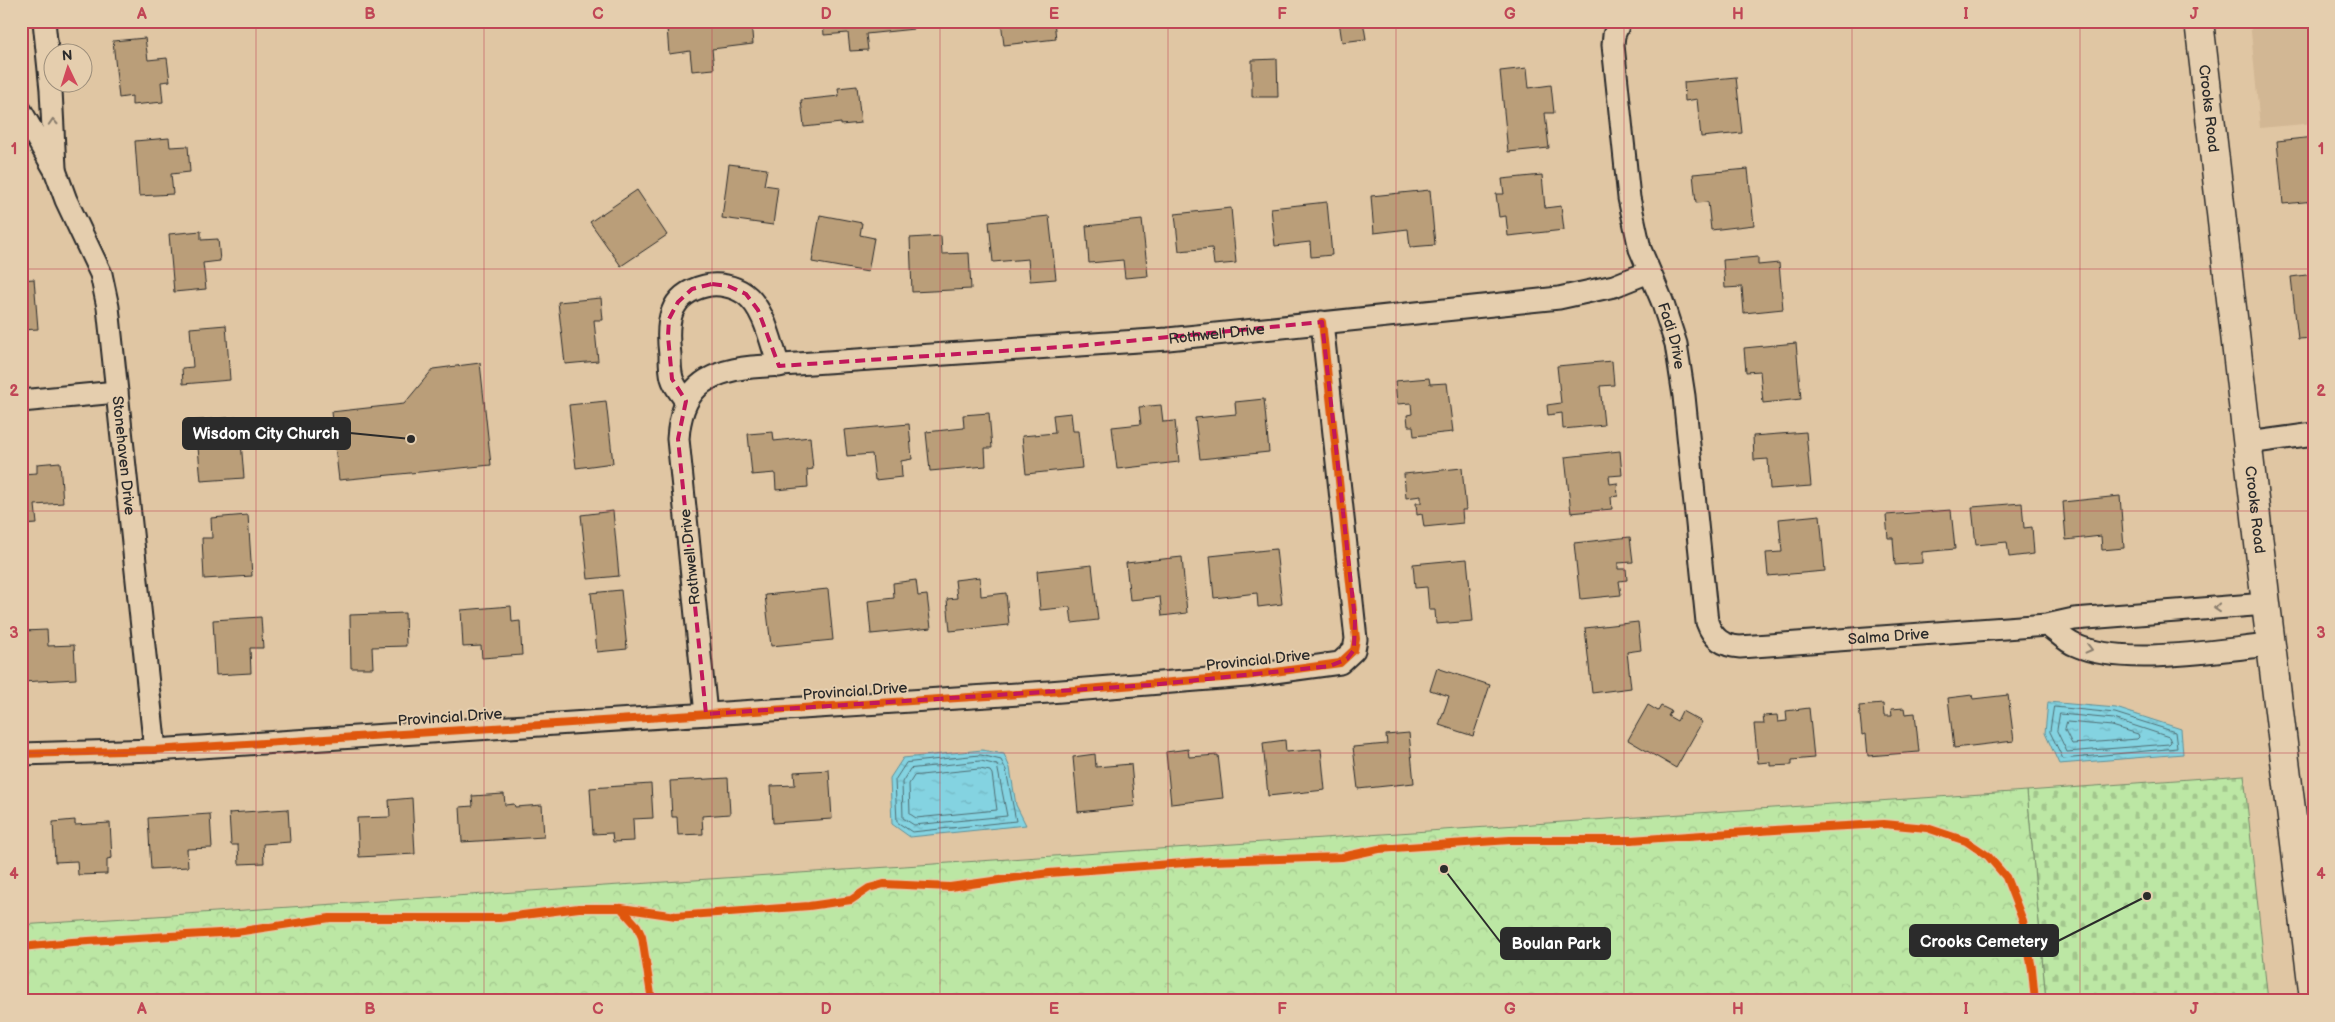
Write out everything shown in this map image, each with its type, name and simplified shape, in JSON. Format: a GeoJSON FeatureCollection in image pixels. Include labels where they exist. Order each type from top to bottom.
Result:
{"type":"FeatureCollection","features":[{"type":"Feature","properties":{"kind":"main road","name":"Crooks Road"},"geometry":{"type":"LineString","coordinates":[[2199,21],[2270,646],[2288,773],[2314,999]]}},
{"type":"Feature","properties":{"kind":"street","name":"Stonehaven Drive"},"geometry":{"type":"LineString","coordinates":[[44,21],[51,90],[55,170]]}},
{"type":"Feature","properties":{"kind":"street","name":"Fadi Drive"},"geometry":{"type":"LineString","coordinates":[[1620,21],[1614,35],[1613,45],[1629,198],[1640,249],[1676,344],[1684,396],[1707,622],[1711,634],[1730,647]]}},
{"type":"Feature","properties":{"kind":"street","name":"Stonehaven Drive"},"geometry":{"type":"LineString","coordinates":[[21,111],[55,170],[101,274],[108,308],[155,750]]}},
{"type":"Feature","properties":{"kind":"street","name":"Rothwell Drive"},"geometry":{"type":"LineString","coordinates":[[706,714],[678,439],[679,419],[686,401],[699,386],[712,376],[728,370],[1077,346],[1559,298],[1614,286],[1649,272]]}},
{"type":"Feature","properties":{"kind":"street"},"geometry":{"type":"LineString","coordinates":[[686,401],[672,379],[668,328],[669,319],[678,302],[692,289],[712,284],[728,286],[746,294],[758,310],[779,366]]}},
{"type":"Feature","properties":{"kind":"street","name":"Provincial Drive"},"geometry":{"type":"LineString","coordinates":[[21,754],[155,750],[1150,685],[1289,671],[1340,663],[1354,650],[1356,638],[1322,322]]}},
{"type":"Feature","properties":{"kind":"street"},"geometry":{"type":"LineString","coordinates":[[21,401],[117,392]]}},
{"type":"Feature","properties":{"kind":"street"},"geometry":{"type":"LineString","coordinates":[[2248,442],[2314,434]]}},
{"type":"Feature","properties":{"kind":"street","name":"Salma Drive"},"geometry":{"type":"LineString","coordinates":[[1730,647],[2047,625],[2074,619],[2266,604]]}},
{"type":"Feature","properties":{"kind":"street"},"geometry":{"type":"LineString","coordinates":[[2047,625],[2075,645],[2115,655],[2142,656],[2270,646]]}},
{"type":"Feature","properties":{"kind":"highlighted area"},"geometry":{"type":"Polygon","coordinates":[[[712,284],[728,286],[746,294],[758,310],[779,366],[1077,346],[1322,322],[1355,620],[1354,650],[1347,659],[1330,666],[1150,685],[706,714],[678,439],[686,401],[672,379],[668,336],[669,319],[678,302],[692,289],[712,284]]]}},
{"type":"Feature","properties":{"kind":"shaded area"},"geometry":{"type":"Polygon","coordinates":[[[2250,21],[2314,21],[2314,123],[2260,128],[2250,21]]]}},
{"type":"Feature","properties":{"kind":"green space"},"geometry":{"type":"Polygon","coordinates":[[[2244,775],[2268,1001],[2046,1001],[2027,791],[2244,775]]]}},
{"type":"Feature","properties":{"kind":"green space"},"geometry":{"type":"Polygon","coordinates":[[[2027,791],[2046,1001],[21,1001],[21,925],[2027,791]]]}},
{"type":"Feature","properties":{"kind":"water"},"geometry":{"type":"Polygon","coordinates":[[[2048,702],[2116,708],[2181,729],[2183,754],[2059,764],[2045,733],[2048,702]]]}},
{"type":"Feature","properties":{"kind":"water"},"geometry":{"type":"Polygon","coordinates":[[[982,750],[1004,754],[1010,768],[1016,805],[1026,825],[910,837],[892,824],[890,778],[903,758],[982,750]]]}},
{"type":"Feature","properties":{"kind":"building"},"geometry":{"type":"Polygon","coordinates":[[[686,21],[751,21],[753,44],[712,49],[714,69],[692,71],[690,51],[669,54],[667,27],[686,25],[686,21]]]}},
{"type":"Feature","properties":{"kind":"building"},"geometry":{"type":"Polygon","coordinates":[[[823,21],[913,21],[914,29],[866,34],[868,50],[850,51],[848,33],[824,35],[823,21]]]}},
{"type":"Feature","properties":{"kind":"building"},"geometry":{"type":"Polygon","coordinates":[[[1001,21],[1054,21],[1056,39],[1004,45],[1001,21]]]}},
{"type":"Feature","properties":{"kind":"building"},"geometry":{"type":"Polygon","coordinates":[[[1339,21],[1363,21],[1366,39],[1342,42],[1339,21]]]}},
{"type":"Feature","properties":{"kind":"building"},"geometry":{"type":"Polygon","coordinates":[[[145,38],[148,60],[167,58],[170,81],[161,82],[163,102],[132,105],[132,96],[119,98],[113,41],[145,38]]]}},
{"type":"Feature","properties":{"kind":"building"},"geometry":{"type":"Polygon","coordinates":[[[1277,59],[1278,97],[1252,97],[1252,60],[1277,59]]]}},
{"type":"Feature","properties":{"kind":"building"},"geometry":{"type":"Polygon","coordinates":[[[1527,68],[1529,88],[1551,85],[1554,113],[1545,113],[1549,148],[1508,152],[1500,71],[1527,68]]]}},
{"type":"Feature","properties":{"kind":"building"},"geometry":{"type":"Polygon","coordinates":[[[1736,77],[1742,133],[1701,137],[1697,99],[1685,101],[1684,82],[1736,77]]]}},
{"type":"Feature","properties":{"kind":"building"},"geometry":{"type":"Polygon","coordinates":[[[857,86],[861,123],[804,127],[801,100],[839,96],[838,88],[857,86]]]}},
{"type":"Feature","properties":{"kind":"building"},"geometry":{"type":"Polygon","coordinates":[[[2314,137],[2314,201],[2283,204],[2277,141],[2314,137]]]}},
{"type":"Feature","properties":{"kind":"building"},"geometry":{"type":"Polygon","coordinates":[[[169,138],[170,147],[188,146],[190,172],[171,174],[173,194],[139,196],[135,141],[169,138]]]}},
{"type":"Feature","properties":{"kind":"building"},"geometry":{"type":"Polygon","coordinates":[[[729,164],[767,169],[764,185],[778,187],[773,225],[722,218],[729,164]]]}},
{"type":"Feature","properties":{"kind":"building"},"geometry":{"type":"Polygon","coordinates":[[[1748,169],[1754,225],[1711,230],[1708,202],[1696,203],[1693,174],[1748,169]]]}},
{"type":"Feature","properties":{"kind":"building"},"geometry":{"type":"Polygon","coordinates":[[[1542,175],[1545,208],[1561,206],[1564,230],[1508,236],[1506,216],[1499,217],[1496,194],[1504,194],[1502,179],[1542,175]]]}},
{"type":"Feature","properties":{"kind":"building"},"geometry":{"type":"Polygon","coordinates":[[[637,190],[667,235],[621,266],[590,222],[637,190]]]}},
{"type":"Feature","properties":{"kind":"building"},"geometry":{"type":"Polygon","coordinates":[[[1430,190],[1435,245],[1410,247],[1408,229],[1374,233],[1371,196],[1430,190]]]}},
{"type":"Feature","properties":{"kind":"building"},"geometry":{"type":"Polygon","coordinates":[[[1327,202],[1332,255],[1311,257],[1310,242],[1275,246],[1271,208],[1327,202]]]}},
{"type":"Feature","properties":{"kind":"building"},"geometry":{"type":"Polygon","coordinates":[[[1231,208],[1236,263],[1214,265],[1212,248],[1179,251],[1175,214],[1231,208]]]}},
{"type":"Feature","properties":{"kind":"building"},"geometry":{"type":"Polygon","coordinates":[[[820,215],[862,223],[860,235],[874,238],[868,272],[812,262],[820,215]]]}},
{"type":"Feature","properties":{"kind":"building"},"geometry":{"type":"Polygon","coordinates":[[[1049,216],[1056,279],[1030,281],[1028,259],[993,262],[989,222],[1049,216]]]}},
{"type":"Feature","properties":{"kind":"building"},"geometry":{"type":"Polygon","coordinates":[[[1142,220],[1148,276],[1125,278],[1123,260],[1089,263],[1086,226],[1142,220]]]}},
{"type":"Feature","properties":{"kind":"building"},"geometry":{"type":"Polygon","coordinates":[[[201,231],[201,240],[218,239],[220,261],[203,263],[206,289],[174,292],[169,234],[201,231]]]}},
{"type":"Feature","properties":{"kind":"building"},"geometry":{"type":"Polygon","coordinates":[[[941,236],[942,254],[969,253],[971,289],[912,292],[910,238],[941,236]]]}},
{"type":"Feature","properties":{"kind":"building"},"geometry":{"type":"Polygon","coordinates":[[[1758,257],[1758,265],[1779,263],[1783,309],[1744,313],[1742,287],[1725,288],[1723,260],[1758,257]]]}},
{"type":"Feature","properties":{"kind":"building"},"geometry":{"type":"Polygon","coordinates":[[[2314,274],[2314,338],[2298,339],[2291,277],[2314,274]]]}},
{"type":"Feature","properties":{"kind":"building"},"geometry":{"type":"Polygon","coordinates":[[[34,279],[38,329],[21,330],[21,280],[34,279]]]}},
{"type":"Feature","properties":{"kind":"building"},"geometry":{"type":"Polygon","coordinates":[[[601,298],[603,320],[594,320],[598,361],[565,364],[558,302],[601,298]]]}},
{"type":"Feature","properties":{"kind":"building"},"geometry":{"type":"Polygon","coordinates":[[[226,325],[230,380],[183,384],[182,368],[193,367],[190,328],[226,325]]]}},
{"type":"Feature","properties":{"kind":"building"},"geometry":{"type":"Polygon","coordinates":[[[1796,343],[1801,399],[1763,403],[1760,371],[1746,372],[1744,348],[1796,343]]]}},
{"type":"Feature","properties":{"kind":"building"},"geometry":{"type":"Polygon","coordinates":[[[1612,361],[1614,385],[1600,386],[1604,425],[1563,429],[1562,413],[1548,415],[1547,405],[1561,403],[1557,366],[1612,361]]]}},
{"type":"Feature","properties":{"kind":"building"},"geometry":{"type":"Polygon","coordinates":[[[480,363],[491,465],[339,480],[331,412],[404,404],[433,369],[480,363]]]}},
{"type":"Feature","properties":{"kind":"building"},"geometry":{"type":"Polygon","coordinates":[[[1429,378],[1430,384],[1447,383],[1453,432],[1414,436],[1413,426],[1408,426],[1407,415],[1412,414],[1411,403],[1397,404],[1395,381],[1429,378]]]}},
{"type":"Feature","properties":{"kind":"building"},"geometry":{"type":"Polygon","coordinates":[[[1264,399],[1269,452],[1200,459],[1195,418],[1236,414],[1235,402],[1264,399]]]}},
{"type":"Feature","properties":{"kind":"building"},"geometry":{"type":"Polygon","coordinates":[[[606,401],[613,463],[576,468],[569,405],[606,401]]]}},
{"type":"Feature","properties":{"kind":"building"},"geometry":{"type":"Polygon","coordinates":[[[1161,405],[1163,422],[1175,421],[1179,462],[1117,469],[1112,427],[1141,424],[1139,407],[1161,405]]]}},
{"type":"Feature","properties":{"kind":"building"},"geometry":{"type":"Polygon","coordinates":[[[989,413],[992,448],[985,448],[986,466],[930,471],[926,432],[964,428],[963,415],[989,413]]]}},
{"type":"Feature","properties":{"kind":"building"},"geometry":{"type":"Polygon","coordinates":[[[1071,413],[1073,431],[1078,431],[1082,468],[1026,474],[1022,436],[1055,433],[1053,415],[1071,413]]]}},
{"type":"Feature","properties":{"kind":"building"},"geometry":{"type":"Polygon","coordinates":[[[239,417],[244,478],[201,481],[197,436],[189,437],[188,421],[239,417]]]}},
{"type":"Feature","properties":{"kind":"building"},"geometry":{"type":"Polygon","coordinates":[[[909,424],[912,459],[901,461],[902,477],[875,480],[872,454],[847,456],[844,430],[909,424]]]}},
{"type":"Feature","properties":{"kind":"building"},"geometry":{"type":"Polygon","coordinates":[[[773,432],[774,441],[810,437],[813,469],[807,470],[808,487],[776,490],[775,473],[752,475],[748,434],[773,432]]]}},
{"type":"Feature","properties":{"kind":"building"},"geometry":{"type":"Polygon","coordinates":[[[1806,432],[1811,486],[1770,489],[1768,459],[1754,460],[1753,436],[1806,432]]]}},
{"type":"Feature","properties":{"kind":"building"},"geometry":{"type":"Polygon","coordinates":[[[1620,451],[1622,475],[1609,476],[1610,484],[1617,483],[1618,496],[1611,497],[1612,509],[1571,513],[1565,457],[1620,451]]]}},
{"type":"Feature","properties":{"kind":"building"},"geometry":{"type":"Polygon","coordinates":[[[60,462],[63,503],[35,505],[37,524],[21,525],[21,474],[37,473],[37,464],[60,462]]]}},
{"type":"Feature","properties":{"kind":"building"},"geometry":{"type":"Polygon","coordinates":[[[1462,468],[1466,510],[1462,510],[1463,523],[1424,527],[1422,514],[1417,515],[1416,503],[1421,503],[1421,496],[1406,498],[1404,474],[1462,468]]]}},
{"type":"Feature","properties":{"kind":"building"},"geometry":{"type":"Polygon","coordinates":[[[2120,496],[2124,548],[2102,550],[2101,536],[2066,540],[2063,502],[2120,496]]]}},
{"type":"Feature","properties":{"kind":"building"},"geometry":{"type":"Polygon","coordinates":[[[2022,503],[2024,528],[2032,527],[2034,554],[2009,557],[2007,542],[1976,545],[1972,507],[2022,503]]]}},
{"type":"Feature","properties":{"kind":"building"},"geometry":{"type":"Polygon","coordinates":[[[1951,510],[1955,549],[1922,552],[1922,563],[1895,565],[1893,538],[1888,538],[1886,515],[1951,510]]]}},
{"type":"Feature","properties":{"kind":"building"},"geometry":{"type":"Polygon","coordinates":[[[613,511],[619,576],[588,579],[581,515],[613,511]]]}},
{"type":"Feature","properties":{"kind":"building"},"geometry":{"type":"Polygon","coordinates":[[[248,515],[252,576],[204,579],[202,538],[212,538],[211,518],[248,515]]]}},
{"type":"Feature","properties":{"kind":"building"},"geometry":{"type":"Polygon","coordinates":[[[1820,515],[1825,571],[1768,576],[1766,553],[1782,552],[1779,519],[1820,515]]]}},
{"type":"Feature","properties":{"kind":"building"},"geometry":{"type":"Polygon","coordinates":[[[1630,537],[1633,562],[1618,563],[1618,569],[1626,569],[1627,580],[1619,581],[1621,595],[1580,599],[1574,543],[1630,537]]]}},
{"type":"Feature","properties":{"kind":"building"},"geometry":{"type":"Polygon","coordinates":[[[1276,549],[1282,604],[1258,607],[1257,593],[1214,598],[1210,556],[1276,549]]]}},
{"type":"Feature","properties":{"kind":"building"},"geometry":{"type":"Polygon","coordinates":[[[1182,557],[1187,613],[1162,616],[1160,597],[1130,600],[1126,563],[1182,557]]]}},
{"type":"Feature","properties":{"kind":"building"},"geometry":{"type":"Polygon","coordinates":[[[1467,559],[1473,621],[1436,624],[1435,610],[1429,610],[1427,587],[1415,588],[1413,564],[1467,559]]]}},
{"type":"Feature","properties":{"kind":"building"},"geometry":{"type":"Polygon","coordinates":[[[1092,565],[1098,620],[1072,623],[1070,607],[1040,610],[1037,571],[1092,565]]]}},
{"type":"Feature","properties":{"kind":"building"},"geometry":{"type":"Polygon","coordinates":[[[980,577],[981,596],[1006,593],[1009,625],[950,631],[947,599],[957,598],[955,580],[980,577]]]}},
{"type":"Feature","properties":{"kind":"building"},"geometry":{"type":"Polygon","coordinates":[[[916,580],[918,596],[927,595],[931,628],[871,634],[868,601],[894,598],[893,583],[916,580]]]}},
{"type":"Feature","properties":{"kind":"building"},"geometry":{"type":"Polygon","coordinates":[[[828,589],[833,640],[771,646],[765,595],[828,589]]]}},
{"type":"Feature","properties":{"kind":"building"},"geometry":{"type":"Polygon","coordinates":[[[621,590],[627,649],[597,652],[591,593],[621,590]]]}},
{"type":"Feature","properties":{"kind":"building"},"geometry":{"type":"Polygon","coordinates":[[[511,606],[512,622],[520,621],[522,655],[482,658],[481,646],[463,647],[461,610],[511,606]]]}},
{"type":"Feature","properties":{"kind":"building"},"geometry":{"type":"Polygon","coordinates":[[[405,613],[406,646],[372,647],[373,668],[351,668],[350,615],[405,613]]]}},
{"type":"Feature","properties":{"kind":"building"},"geometry":{"type":"Polygon","coordinates":[[[261,617],[263,648],[250,648],[251,673],[216,675],[213,620],[261,617]]]}},
{"type":"Feature","properties":{"kind":"building"},"geometry":{"type":"Polygon","coordinates":[[[1638,622],[1641,650],[1627,652],[1631,688],[1592,693],[1585,628],[1638,622]]]}},
{"type":"Feature","properties":{"kind":"building"},"geometry":{"type":"Polygon","coordinates":[[[47,630],[48,646],[74,645],[76,679],[21,682],[21,648],[24,648],[23,631],[47,630]]]}},
{"type":"Feature","properties":{"kind":"building"},"geometry":{"type":"Polygon","coordinates":[[[1437,668],[1490,685],[1473,736],[1439,725],[1449,696],[1430,690],[1437,668]]]}},
{"type":"Feature","properties":{"kind":"building"},"geometry":{"type":"Polygon","coordinates":[[[1972,695],[1973,699],[2008,695],[2014,741],[1954,748],[1948,698],[1972,695]]]}},
{"type":"Feature","properties":{"kind":"building"},"geometry":{"type":"Polygon","coordinates":[[[1883,704],[1884,716],[1892,716],[1891,709],[1904,708],[1905,714],[1915,713],[1919,752],[1868,756],[1866,734],[1862,735],[1859,706],[1883,704]]]}},
{"type":"Feature","properties":{"kind":"building"},"geometry":{"type":"Polygon","coordinates":[[[1648,705],[1658,711],[1661,706],[1671,711],[1668,716],[1677,721],[1682,711],[1702,722],[1676,768],[1628,740],[1648,705]]]}},
{"type":"Feature","properties":{"kind":"building"},"geometry":{"type":"Polygon","coordinates":[[[1809,708],[1814,758],[1792,760],[1792,765],[1770,766],[1770,762],[1758,763],[1754,724],[1764,724],[1763,716],[1777,715],[1778,722],[1787,721],[1786,711],[1809,708]]]}},
{"type":"Feature","properties":{"kind":"building"},"geometry":{"type":"Polygon","coordinates":[[[1409,733],[1414,783],[1358,789],[1353,747],[1387,744],[1386,735],[1409,733]]]}},
{"type":"Feature","properties":{"kind":"building"},"geometry":{"type":"Polygon","coordinates":[[[1285,740],[1286,752],[1321,749],[1325,790],[1268,796],[1263,743],[1285,740]]]}},
{"type":"Feature","properties":{"kind":"building"},"geometry":{"type":"Polygon","coordinates":[[[1188,749],[1189,757],[1218,755],[1223,798],[1171,804],[1166,752],[1188,749]]]}},
{"type":"Feature","properties":{"kind":"building"},"geometry":{"type":"Polygon","coordinates":[[[1095,754],[1096,767],[1131,764],[1135,806],[1078,812],[1073,757],[1095,754]]]}},
{"type":"Feature","properties":{"kind":"building"},"geometry":{"type":"Polygon","coordinates":[[[829,770],[832,819],[773,823],[771,786],[795,785],[794,772],[829,770]]]}},
{"type":"Feature","properties":{"kind":"building"},"geometry":{"type":"Polygon","coordinates":[[[728,778],[730,814],[702,816],[703,834],[678,835],[677,817],[672,817],[670,781],[728,778]]]}},
{"type":"Feature","properties":{"kind":"building"},"geometry":{"type":"Polygon","coordinates":[[[651,784],[653,818],[633,819],[634,841],[613,842],[612,833],[593,834],[590,788],[651,784]]]}},
{"type":"Feature","properties":{"kind":"building"},"geometry":{"type":"Polygon","coordinates":[[[504,794],[505,805],[514,804],[515,807],[542,805],[544,837],[462,842],[460,807],[473,806],[472,796],[504,794]]]}},
{"type":"Feature","properties":{"kind":"building"},"geometry":{"type":"Polygon","coordinates":[[[412,798],[415,854],[359,857],[357,818],[390,817],[389,800],[412,798]]]}},
{"type":"Feature","properties":{"kind":"building"},"geometry":{"type":"Polygon","coordinates":[[[288,809],[290,842],[263,844],[264,863],[239,864],[238,845],[231,845],[229,813],[288,809]]]}},
{"type":"Feature","properties":{"kind":"building"},"geometry":{"type":"Polygon","coordinates":[[[210,814],[212,848],[187,849],[188,867],[151,869],[148,818],[210,814]]]}},
{"type":"Feature","properties":{"kind":"building"},"geometry":{"type":"Polygon","coordinates":[[[75,820],[75,825],[110,823],[112,858],[107,859],[107,874],[78,875],[77,861],[55,862],[53,822],[75,820]]]}},
{"type":"Feature","properties":{"kind":"cycle path"},"geometry":{"type":"LineString","coordinates":[[21,754],[155,750],[1049,692],[1246,676],[1340,663],[1354,650],[1356,639],[1322,322]]}},
{"type":"Feature","properties":{"kind":"cycle path"},"geometry":{"type":"LineString","coordinates":[[21,947],[236,932],[330,918],[499,918],[579,908],[621,908],[676,916],[809,906],[851,900],[869,888],[884,884],[950,887],[1049,873],[1211,861],[1342,857],[1379,849],[1510,840],[1631,840],[1884,824],[1927,828],[1966,841],[1988,856],[2006,877],[2023,921],[2032,969],[2035,1001]]}},
{"type":"Feature","properties":{"kind":"cycle path"},"geometry":{"type":"LineString","coordinates":[[621,908],[637,926],[642,937],[652,1001]]}},
{"type":"Feature","properties":{"kind":"place","name":"Wisdom City Church"},"geometry":{"type":"Point","coordinates":[411,439]}},
{"type":"Feature","properties":{"kind":"place","name":"Boulan Park"},"geometry":{"type":"Point","coordinates":[1444,869]}},
{"type":"Feature","properties":{"kind":"place","name":"Crooks Cemetery"},"geometry":{"type":"Point","coordinates":[2147,896]}}]}
